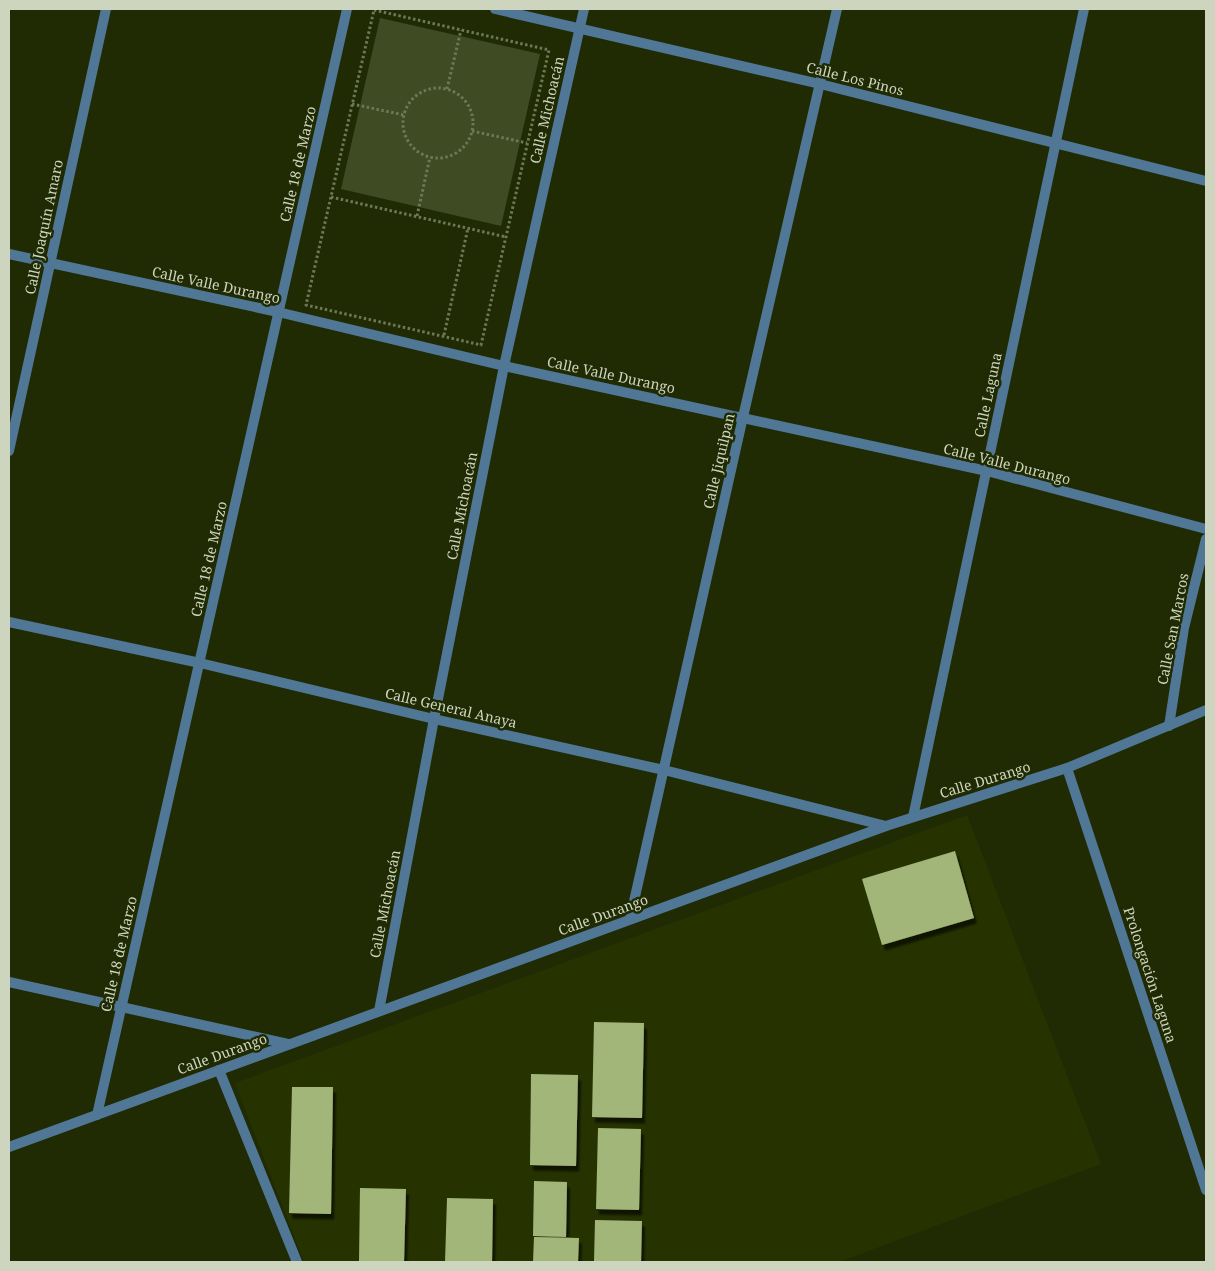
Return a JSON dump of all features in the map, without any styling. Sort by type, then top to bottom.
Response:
[{"type":"street","name":"Calle Joaquín Amaro","points":[[9,451],[106,9]]},
{"type":"street","name":"Calle 18 de Marzo","points":[[97,1115],[347,9]]},
{"type":"street","name":"Calle Los Pinos","points":[[495,9],[820,84],[1206,181]]},
{"type":"street","name":"Calle Michoacán","points":[[379,1012],[434,719],[504,366],[584,9]]},
{"type":"street","name":"Calle Jiquilpan","points":[[630,920],[837,9]]},
{"type":"street","name":"Calle Laguna","points":[[913,817],[1084,9]]},
{"type":"street","name":"Calle Valle Durango","points":[[9,254],[278,312],[504,366],[987,471],[1206,529]]},
{"type":"street","name":"Calle San Marcos","points":[[1169,726],[1184,628],[1206,539]]},
{"type":"street","name":"Calle General Anaya","points":[[9,622],[200,663],[434,719],[664,770],[886,826]]},
{"type":"street","name":"Calle Durango","points":[[9,1147],[886,826],[1067,768],[1206,710]]},
{"type":"street","name":"Prolongación Laguna","points":[[1067,768],[1206,1190]]},
{"type":"street","points":[[9,982],[289,1044]]},
{"type":"street","points":[[219,1070],[297,1262]]},
{"type":"path","points":[[374,10],[549,50],[481,345],[306,305],[352,104],[374,10]]},
{"type":"path","points":[[447,89],[461,30]]},
{"type":"path","points":[[436,88],[447,89],[457,93],[465,100],[471,110],[473,120],[472,131],[468,141],[456,153],[441,158],[430,158],[412,146],[406,137],[404,115],[416,96],[436,88]]},
{"type":"path","points":[[352,104],[404,115]]},
{"type":"path","points":[[472,131],[528,143]]},
{"type":"path","points":[[417,216],[430,158]]},
{"type":"path","points":[[331,197],[506,237]]},
{"type":"path","points":[[444,336],[468,228]]},
{"type":"shaded area","points":[[380,18],[540,54],[501,226],[341,189]]},
{"type":"shaded area","points":[[967,815],[1101,1164],[839,1262],[304,1262],[235,1083]]},
{"type":"building","points":[[955,851],[974,918],[882,945],[862,879]]},
{"type":"building","points":[[594,1022],[644,1023],[642,1118],[592,1117]]},
{"type":"building","points":[[531,1074],[578,1075],[576,1166],[530,1165]]},
{"type":"building","points":[[292,1087],[333,1087],[331,1214],[289,1213]]},
{"type":"building","points":[[598,1128],[641,1129],[639,1210],[596,1209]]},
{"type":"building","points":[[534,1181],[567,1182],[566,1237],[533,1236]]},
{"type":"building","points":[[360,1188],[406,1189],[404,1262],[359,1262]]},
{"type":"building","points":[[447,1198],[493,1199],[492,1262],[445,1262]]},
{"type":"building","points":[[595,1220],[642,1221],[641,1262],[594,1262]]},
{"type":"building","points":[[534,1237],[579,1238],[578,1262],[533,1262]]}]
